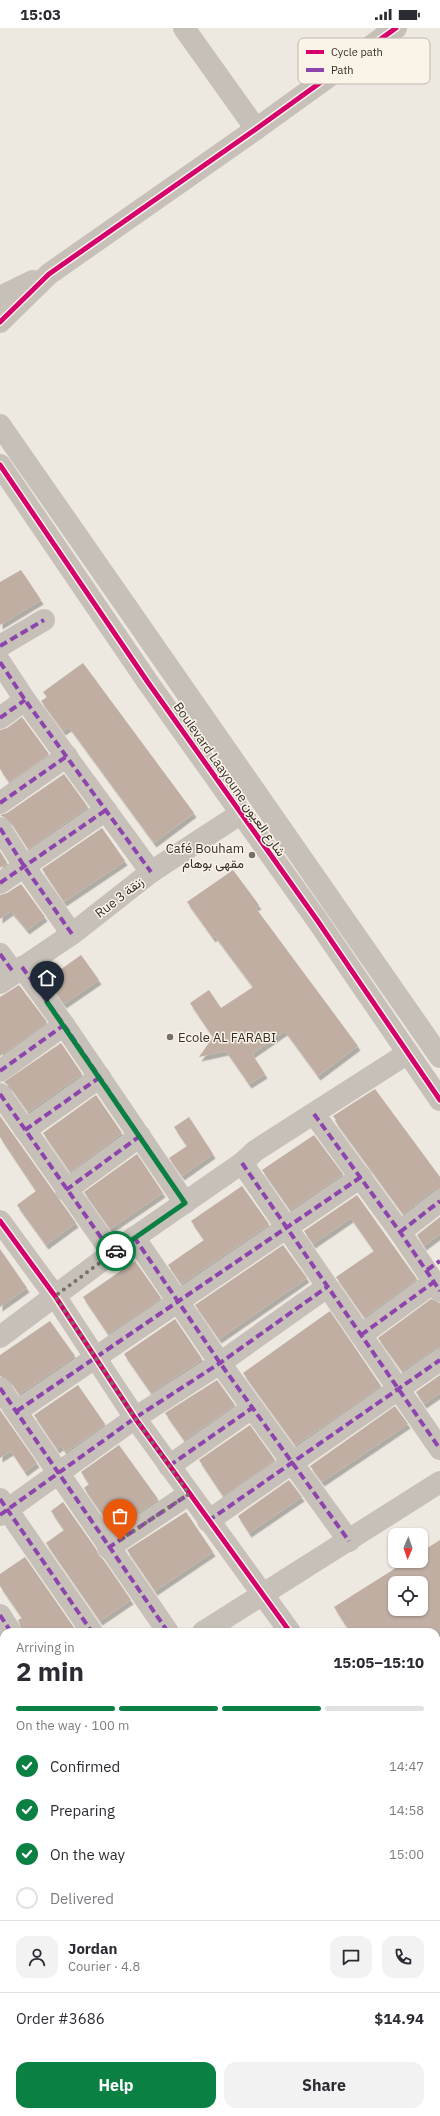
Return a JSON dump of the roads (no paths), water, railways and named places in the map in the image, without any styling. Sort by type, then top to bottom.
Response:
[{"type":"street","points":[[184,28],[256,129]]},
{"type":"street","points":[[382,38],[396,28]]},
{"type":"street","points":[[0,322],[49,274],[318,84]]},
{"type":"street","points":[[0,297],[49,274]]},
{"type":"street","name":"Boulevard Laayoune شارع العيون","points":[[0,425],[440,1057]]},
{"type":"street","name":"Boulevard Laayoune شارع العيون","points":[[1,468],[240,814],[317,920],[440,1100]]},
{"type":"street","points":[[0,646],[44,620]]},
{"type":"street","points":[[0,662],[25,700],[151,872]]},
{"type":"street","points":[[0,718],[25,700]]},
{"type":"street","points":[[0,803],[67,756]]},
{"type":"street","points":[[0,883],[106,810]]},
{"type":"street","name":"Rue 3 زنقة","points":[[12,975],[72,934],[151,872],[240,814]]},
{"type":"street","points":[[0,828],[24,866],[72,934]]},
{"type":"street","points":[[0,954],[12,975],[64,1025],[185,1203]]},
{"type":"street","points":[[0,1071],[64,1025]]},
{"type":"street","points":[[0,1337],[112,1253],[242,1163],[255,1151],[408,1053]]},
{"type":"street","points":[[25,1130],[100,1077]]},
{"type":"street","points":[[0,1094],[66,1190],[112,1253]]},
{"type":"street","points":[[314,1114],[400,1232],[435,1276],[361,1335]]},
{"type":"street","points":[[66,1190],[140,1136]]},
{"type":"street","points":[[242,1163],[440,1449]]},
{"type":"street","points":[[16,1411],[176,1301],[361,1177]]},
{"type":"street","points":[[400,1232],[440,1201]]},
{"type":"street","points":[[3,1230],[55,1296],[96,1356],[135,1418],[208,1521],[287,1628]]},
{"type":"street","points":[[134,1238],[176,1301],[349,1541]]},
{"type":"street","points":[[89,1628],[2,1508],[58,1474],[135,1418],[220,1363],[327,1287]]},
{"type":"street","points":[[208,1521],[440,1360]]},
{"type":"street","points":[[0,1388],[108,1548],[165,1628]]},
{"type":"street","points":[[169,1466],[252,1408]]},
{"type":"street","points":[[210,1628],[264,1595],[440,1482]]},
{"type":"street","points":[[108,1548],[189,1494]]},
{"type":"street","points":[[0,1615],[8,1628]]},
{"type":"place","name":"Café Bouham مقهى بوهام","points":[[252,855]]},
{"type":"place","name":"Ecole AL FARABI","points":[[170,1037]]}]
